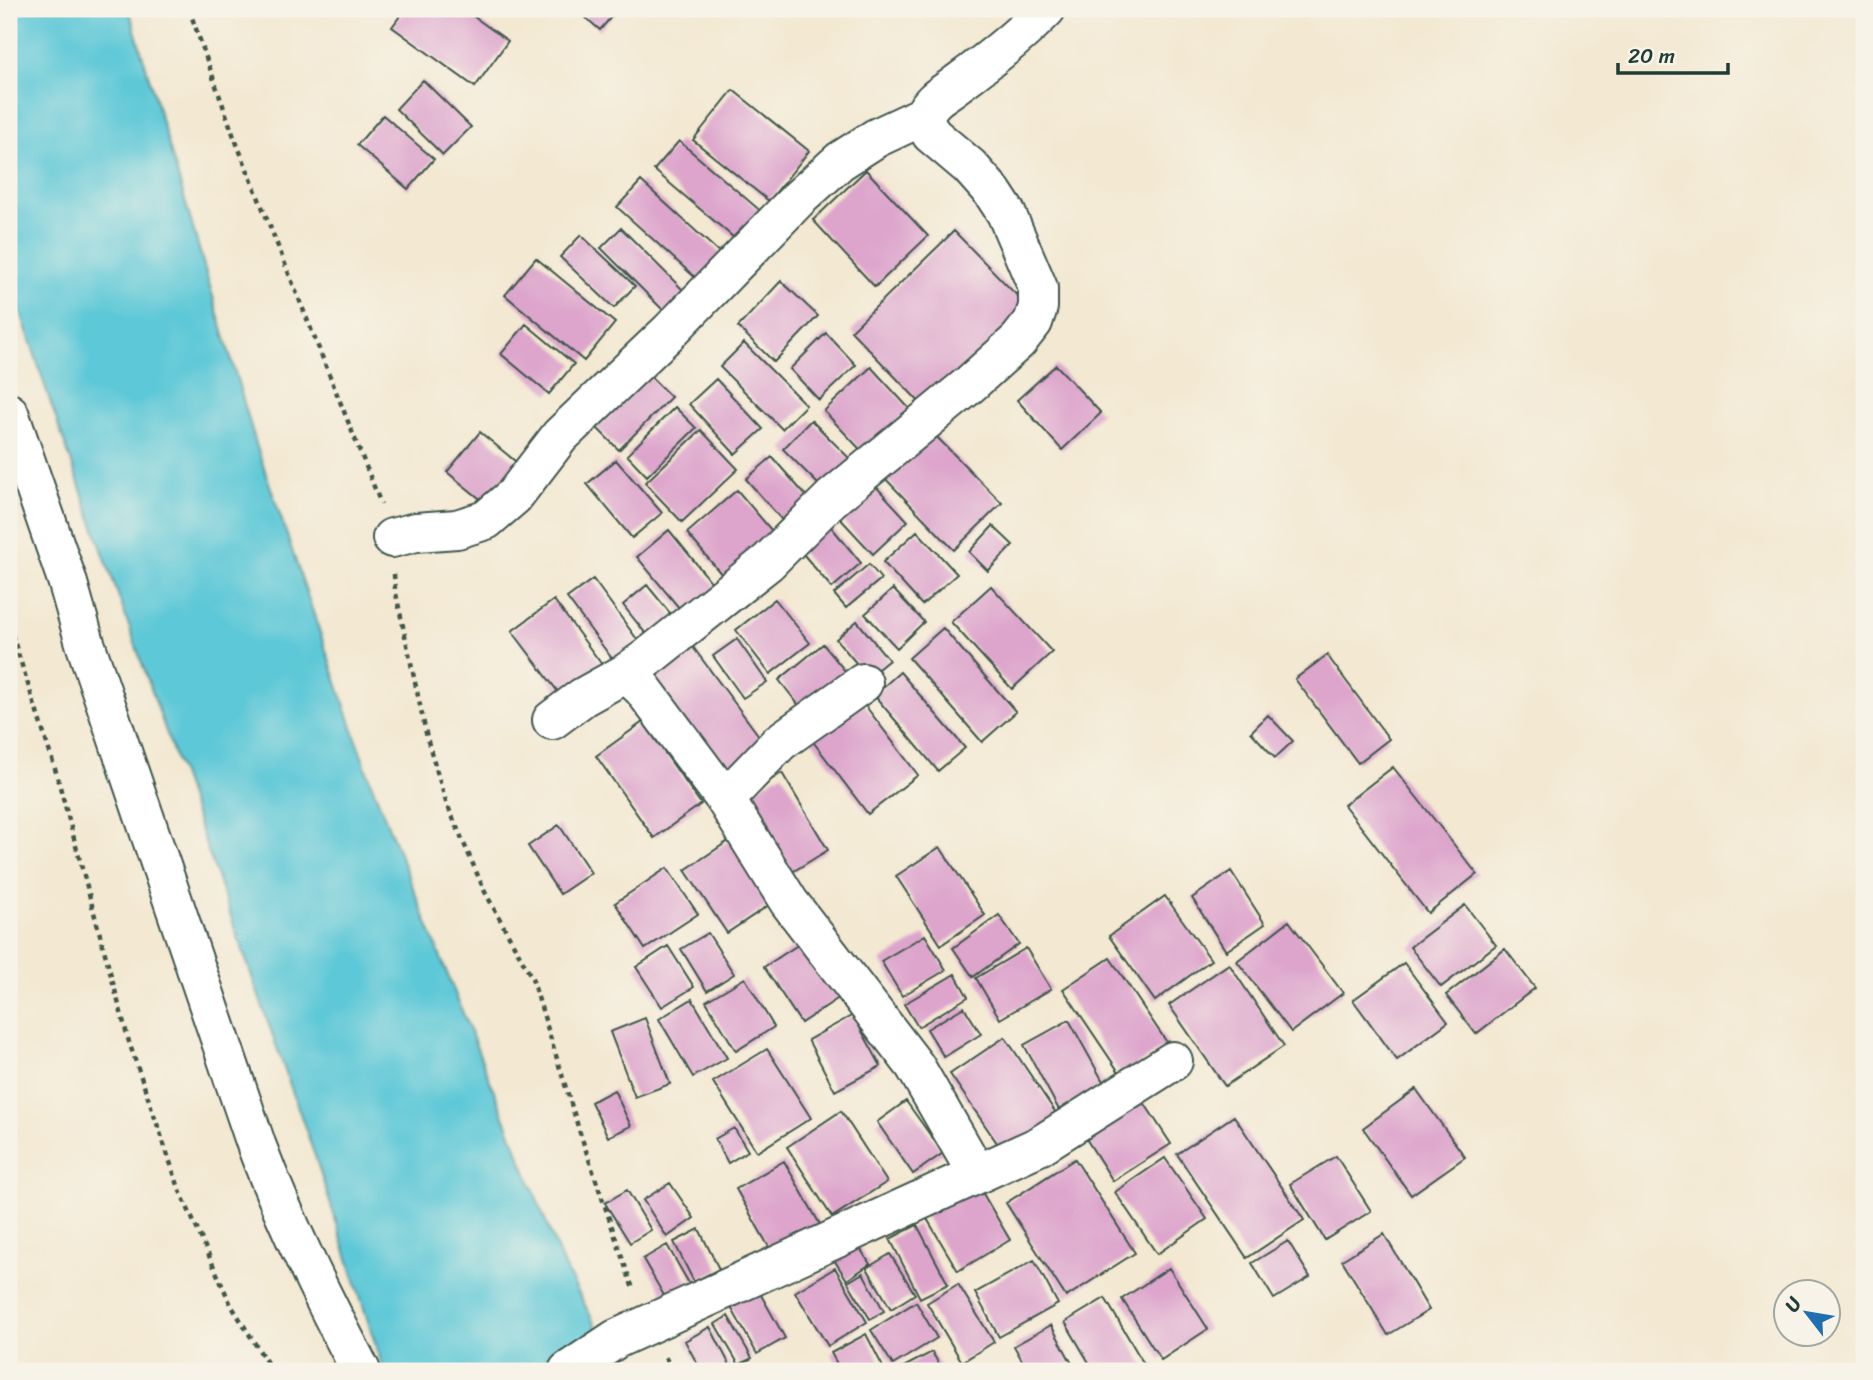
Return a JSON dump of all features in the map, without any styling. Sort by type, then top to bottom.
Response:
[{"type":"street","points":[[392,538],[416,532],[457,528],[486,520],[514,496],[560,436],[669,332],[798,199],[840,161],[876,138],[923,116],[931,101],[957,84],[1046,9]]},
{"type":"street","points":[[552,720],[583,697],[626,673],[768,562],[841,491],[1018,341],[1033,322],[1038,307],[1038,288],[1006,213],[993,192],[970,167],[931,134],[923,116]]},
{"type":"street","points":[[9,413],[273,1191],[361,1371]]},
{"type":"street","points":[[626,673],[649,698],[724,799],[789,902],[915,1066],[977,1174]]},
{"type":"street","points":[[724,799],[780,742],[863,683]]},
{"type":"street","points":[[568,1371],[631,1332],[1039,1146],[1172,1061]]},
{"type":"path","points":[[189,9],[233,134],[372,480],[392,538],[396,589],[427,738],[446,802],[485,892],[533,978],[580,1133],[631,1332],[674,1371]]},
{"type":"path","points":[[9,625],[55,772],[129,1042],[180,1191],[231,1305],[272,1371]]},
{"type":"water","points":[[9,9],[129,9],[256,444],[370,780],[563,1264],[620,1371],[384,1371],[316,1159],[52,407],[9,276]]},
{"type":"building","points":[[405,9],[463,9],[508,41],[475,87],[392,27]]},
{"type":"building","points":[[618,9],[600,30],[578,11]]},
{"type":"building","points":[[423,80],[471,127],[443,155],[396,109]]},
{"type":"building","points":[[733,90],[809,151],[769,201],[693,140]]},
{"type":"building","points":[[383,115],[434,159],[408,189],[357,145]]},
{"type":"building","points":[[679,141],[763,213],[739,242],[654,170]]},
{"type":"building","points":[[866,170],[928,236],[875,287],[813,220]]},
{"type":"building","points":[[641,181],[721,254],[698,280],[617,207]]},
{"type":"building","points":[[621,228],[688,295],[668,315],[601,248]]},
{"type":"building","points":[[954,231],[1032,311],[929,412],[851,331]]},
{"type":"building","points":[[581,235],[635,286],[614,308],[560,257]]},
{"type":"building","points":[[536,258],[615,323],[584,361],[505,295]]},
{"type":"building","points":[[781,281],[818,316],[774,362],[738,327]]},
{"type":"building","points":[[526,324],[574,364],[549,394],[501,354]]},
{"type":"building","points":[[826,333],[856,365],[819,400],[790,369]]},
{"type":"building","points":[[744,343],[806,405],[782,429],[720,367]]},
{"type":"building","points":[[1056,365],[1101,413],[1062,450],[1017,400]]},
{"type":"building","points":[[871,367],[918,418],[871,461],[824,411]]},
{"type":"building","points":[[650,376],[671,397],[619,450],[597,428]]},
{"type":"building","points":[[716,379],[763,429],[735,454],[689,404]]},
{"type":"building","points":[[675,407],[696,428],[647,476],[627,455]]},
{"type":"building","points":[[811,420],[857,466],[829,495],[783,449]]},
{"type":"building","points":[[925,425],[1002,503],[954,550],[879,472]]},
{"type":"building","points":[[701,430],[738,469],[682,522],[645,483]]},
{"type":"building","points":[[480,432],[521,466],[489,506],[447,472]]},
{"type":"building","points":[[772,457],[814,505],[788,527],[746,479]]},
{"type":"building","points":[[616,460],[662,513],[632,538],[587,484]]},
{"type":"building","points":[[870,480],[908,521],[873,554],[835,513]]},
{"type":"building","points":[[737,490],[783,544],[733,588],[687,533]]},
{"type":"building","points":[[828,523],[861,563],[832,588],[798,548]]},
{"type":"building","points":[[993,526],[1013,545],[988,571],[969,552]]},
{"type":"building","points":[[669,530],[721,594],[689,620],[637,557]]},
{"type":"building","points":[[917,531],[957,574],[922,605],[883,562]]},
{"type":"building","points":[[869,564],[881,579],[846,608],[834,594]]},
{"type":"building","points":[[593,579],[639,642],[613,660],[567,598]]},
{"type":"building","points":[[647,585],[679,624],[654,644],[623,605]]},
{"type":"building","points":[[991,586],[1052,652],[1012,689],[951,622]]},
{"type":"building","points":[[893,589],[924,622],[897,648],[865,614]]},
{"type":"building","points":[[775,599],[810,643],[770,674],[736,630]]},
{"type":"building","points":[[554,600],[603,666],[562,697],[512,631]]},
{"type":"building","points":[[857,621],[889,660],[868,677],[836,639]]},
{"type":"building","points":[[943,628],[1016,712],[982,742],[909,658]]},
{"type":"building","points":[[687,639],[774,756],[732,787],[645,671]]},
{"type":"building","points":[[737,639],[767,682],[743,698],[713,656]]},
{"type":"building","points":[[823,644],[850,677],[805,713],[779,680]]},
{"type":"building","points":[[1327,655],[1389,739],[1358,763],[1295,679]]},
{"type":"building","points":[[900,672],[965,748],[938,771],[874,695]]},
{"type":"building","points":[[858,696],[918,775],[868,814],[808,735]]},
{"type":"building","points":[[1268,715],[1293,741],[1275,758],[1251,732]]},
{"type":"building","points":[[643,722],[701,804],[654,838],[596,756]]},
{"type":"building","points":[[1393,767],[1477,874],[1428,913],[1344,805]]},
{"type":"building","points":[[782,773],[828,850],[776,882],[730,805]]},
{"type":"building","points":[[559,825],[591,873],[560,894],[528,846]]},
{"type":"building","points":[[733,838],[775,901],[727,933],[685,870]]},
{"type":"building","points":[[940,847],[985,915],[941,945],[896,876]]},
{"type":"building","points":[[667,868],[698,914],[645,949],[615,903]]},
{"type":"building","points":[[1231,871],[1265,924],[1226,951],[1192,898]]},
{"type":"building","points":[[1165,896],[1211,960],[1155,1001],[1109,936]]},
{"type":"building","points":[[1465,905],[1496,945],[1441,987],[1410,947]]},
{"type":"building","points":[[999,915],[1019,944],[973,977],[953,948]]},
{"type":"building","points":[[1289,921],[1343,993],[1291,1032],[1237,961]]},
{"type":"building","points":[[708,933],[734,974],[707,991],[681,949]]},
{"type":"building","points":[[925,935],[946,970],[902,996],[881,961]]},
{"type":"building","points":[[807,939],[843,995],[801,1023],[764,967]]},
{"type":"building","points":[[668,946],[694,987],[662,1007],[636,967]]},
{"type":"building","points":[[1026,948],[1051,989],[1000,1019],[976,978]]},
{"type":"building","points":[[1505,949],[1535,988],[1476,1034],[1446,995]]},
{"type":"building","points":[[1110,958],[1168,1044],[1121,1075],[1063,989]]},
{"type":"building","points":[[1404,963],[1448,1022],[1397,1060],[1353,1000]]},
{"type":"building","points":[[1229,964],[1284,1046],[1225,1086],[1169,1005]]},
{"type":"building","points":[[955,974],[968,997],[918,1027],[904,1004]]},
{"type":"building","points":[[745,978],[774,1027],[736,1051],[706,1001]]},
{"type":"building","points":[[692,999],[727,1058],[693,1077],[659,1019]]},
{"type":"building","points":[[964,1007],[981,1034],[944,1057],[927,1029]]},
{"type":"building","points":[[853,1015],[881,1066],[835,1091],[808,1040]]},
{"type":"building","points":[[645,1018],[670,1084],[635,1097],[610,1032]]},
{"type":"building","points":[[1069,1020],[1105,1085],[1059,1110],[1024,1045]]},
{"type":"building","points":[[1005,1037],[1062,1122],[1008,1159],[950,1074]]},
{"type":"building","points":[[767,1049],[811,1118],[757,1152],[713,1082]]},
{"type":"building","points":[[1416,1089],[1465,1157],[1411,1195],[1363,1128]]},
{"type":"building","points":[[614,1090],[631,1126],[608,1137],[591,1102]]},
{"type":"building","points":[[906,1101],[943,1153],[913,1174],[877,1122]]},
{"type":"building","points":[[1143,1101],[1171,1144],[1113,1181],[1085,1137]]},
{"type":"building","points":[[841,1111],[887,1182],[832,1217],[787,1147]]},
{"type":"building","points":[[1234,1116],[1304,1220],[1247,1258],[1177,1154]]},
{"type":"building","points":[[734,1128],[748,1151],[728,1163],[715,1139]]},
{"type":"building","points":[[1336,1156],[1371,1211],[1325,1240],[1290,1184]]},
{"type":"building","points":[[1165,1158],[1207,1219],[1157,1254],[1115,1192]]},
{"type":"building","points":[[1075,1159],[1135,1253],[1066,1297],[1006,1203]]},
{"type":"building","points":[[784,1161],[822,1228],[774,1256],[736,1189]]},
{"type":"building","points":[[975,1180],[1010,1240],[958,1271],[923,1212]]},
{"type":"building","points":[[670,1183],[694,1218],[667,1237],[643,1200]]},
{"type":"building","points":[[627,1190],[651,1230],[630,1243],[605,1203]]},
{"type":"building","points":[[917,1225],[948,1284],[920,1298],[890,1239]]},
{"type":"building","points":[[699,1229],[719,1269],[694,1282],[674,1242]]},
{"type":"building","points":[[1384,1234],[1429,1310],[1388,1335],[1342,1260]]},
{"type":"building","points":[[852,1236],[870,1264],[847,1280],[829,1252]]},
{"type":"building","points":[[1288,1241],[1310,1277],[1274,1299],[1252,1263]]},
{"type":"building","points":[[667,1245],[690,1285],[666,1299],[643,1259]]},
{"type":"building","points":[[890,1254],[915,1294],[891,1309],[867,1268]]},
{"type":"building","points":[[1034,1260],[1058,1304],[999,1337],[975,1293]]},
{"type":"building","points":[[835,1268],[867,1322],[828,1346],[795,1292]]},
{"type":"building","points":[[1169,1268],[1208,1329],[1161,1360],[1122,1299]]},
{"type":"building","points":[[863,1273],[884,1311],[870,1319],[848,1282]]},
{"type":"building","points":[[958,1284],[994,1342],[962,1362],[927,1303]]},
{"type":"building","points":[[756,1286],[785,1338],[757,1354],[728,1302]]},
{"type":"building","points":[[1105,1298],[1148,1371],[1094,1371],[1065,1322]]},
{"type":"building","points":[[916,1302],[937,1338],[893,1365],[871,1330]]},
{"type":"building","points":[[728,1316],[752,1358],[739,1365],[715,1324]]},
{"type":"building","points":[[1051,1325],[1076,1371],[1028,1371],[1014,1346]]},
{"type":"building","points":[[710,1327],[733,1371],[701,1371],[685,1341]]},
{"type":"building","points":[[866,1334],[883,1367],[875,1371],[841,1371],[831,1353]]},
{"type":"building","points":[[932,1352],[943,1371],[896,1371]]}]
